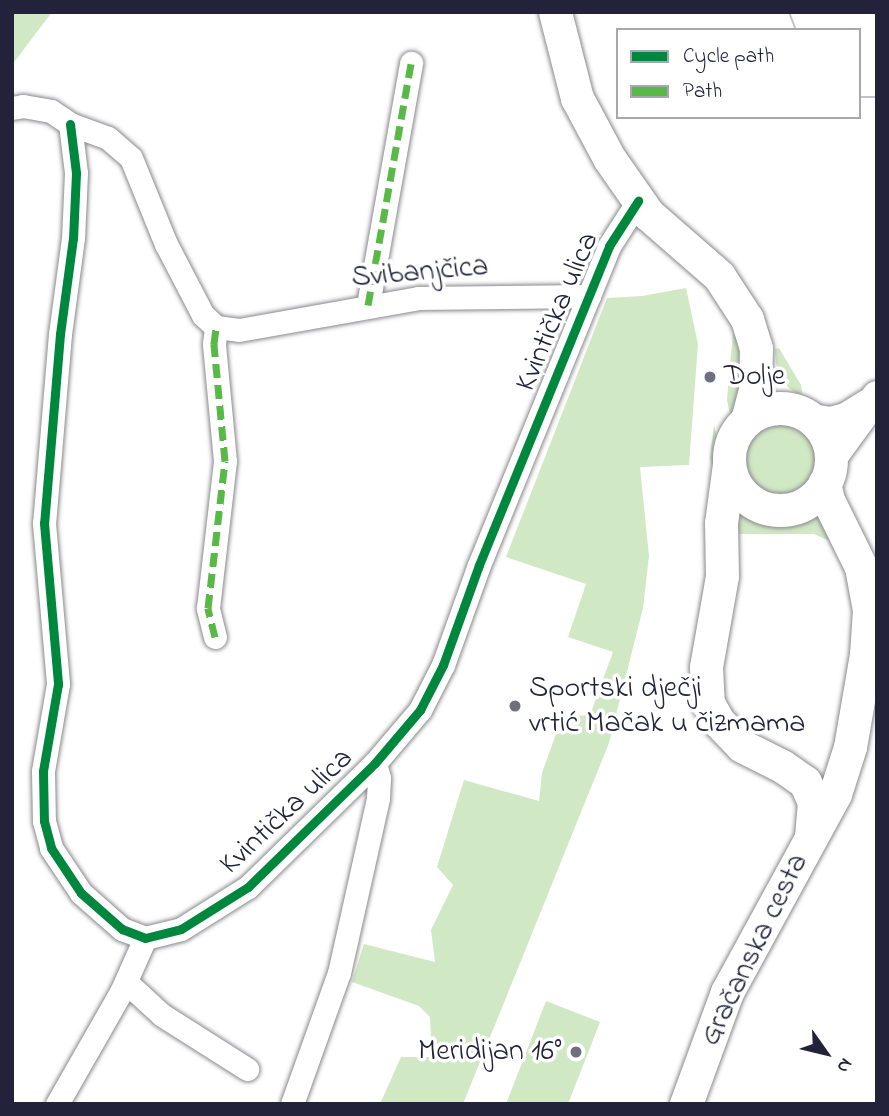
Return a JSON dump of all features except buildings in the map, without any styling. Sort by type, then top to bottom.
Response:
[{"type":"main road","points":[[555,12],[577,98],[608,158],[638,201],[660,225],[725,283],[740,303],[756,348],[774,381],[828,442],[828,471],[817,493],[799,506],[771,509],[750,500],[741,491],[729,464],[733,439],[747,420],[755,390],[756,348]]},
{"type":"main road","points":[[747,420],[764,411],[779,408],[805,415]]},
{"type":"main road","name":"Gračanska cesta","points":[[729,464],[721,523],[721,588],[706,667],[709,703],[718,721],[742,746],[794,773],[805,782],[814,802],[811,836]]},
{"type":"main road","name":"Gračanska cesta","points":[[686,1104],[727,992],[835,794],[845,765],[866,654],[869,610],[855,550],[828,500],[828,471]]},
{"type":"main road","points":[[794,773],[818,780],[828,778],[845,765]]},
{"type":"street","points":[[368,305],[411,63]]},
{"type":"street","points":[[12,108],[23,106],[51,111],[70,124],[108,138],[131,158],[166,244],[203,315],[216,327],[214,344],[225,461],[208,608],[215,637]]},
{"type":"street","points":[[57,1104],[126,982],[145,938],[122,929],[81,893],[51,848],[44,821],[43,771],[58,684],[44,523],[60,334],[73,238],[76,173],[70,124]]},
{"type":"street","name":"Kvintička ulica","points":[[145,938],[181,929],[248,887],[375,763],[420,710],[443,665],[479,565],[609,246],[638,201]]},
{"type":"street","name":"Svibanjčica","points":[[216,327],[239,330],[418,298],[589,296]]},
{"type":"street","points":[[805,415],[831,422],[876,398]]},
{"type":"street","points":[[828,471],[876,398]]},
{"type":"street","points":[[292,1104],[339,973],[378,797],[379,778],[375,763]]},
{"type":"street","points":[[126,982],[163,1015],[247,1069]]},
{"type":"green space","points":[[12,12],[52,12],[12,65]]},
{"type":"green space","points":[[686,288],[698,344],[689,465],[640,467],[649,556],[643,608],[609,743],[463,1104],[380,1104],[401,1057],[432,1057],[430,1017],[419,1006],[352,982],[364,944],[435,962],[431,930],[453,885],[437,867],[464,780],[539,801],[542,773],[562,717],[590,715],[613,652],[568,637],[586,584],[506,557],[607,298],[642,296]]},
{"type":"green space","points":[[738,332],[744,376],[731,419],[727,400],[729,374],[733,334]]},
{"type":"green space","points":[[779,348],[801,385],[803,400],[787,386],[776,364],[775,349]]},
{"type":"green space","points":[[780,422],[800,428],[810,438],[816,458],[810,478],[800,488],[780,494],[760,488],[750,478],[744,458],[750,438],[760,428]]},
{"type":"green space","points":[[714,425],[720,450],[716,482],[710,458]]},
{"type":"green space","points":[[732,499],[771,520],[802,517],[818,507],[832,542],[814,534],[731,534]]},
{"type":"green space","points":[[546,1001],[600,1022],[568,1104],[506,1104]]},
{"type":"tram line","points":[[789,12],[795,28]]},
{"type":"tram line","points":[[861,97],[877,97]]},
{"type":"marked path","points":[[368,305],[411,63]]},
{"type":"marked path","points":[[215,637],[208,608],[225,461],[214,344],[216,327]]},
{"type":"cycle path","points":[[70,124],[76,173],[73,238],[60,334],[44,523],[58,684],[43,771],[44,821],[51,848],[81,893],[122,929],[145,938],[181,929],[248,887],[375,763],[420,710],[443,665],[479,565],[609,246],[638,201]]},
{"type":"place","name":"Dolje","points":[[710,377]]},
{"type":"place","name":"Sportski dječji vrtić Mačak u čizmama","points":[[515,706]]},
{"type":"place","name":"Meridijan 16°","points":[[576,1052]]}]
